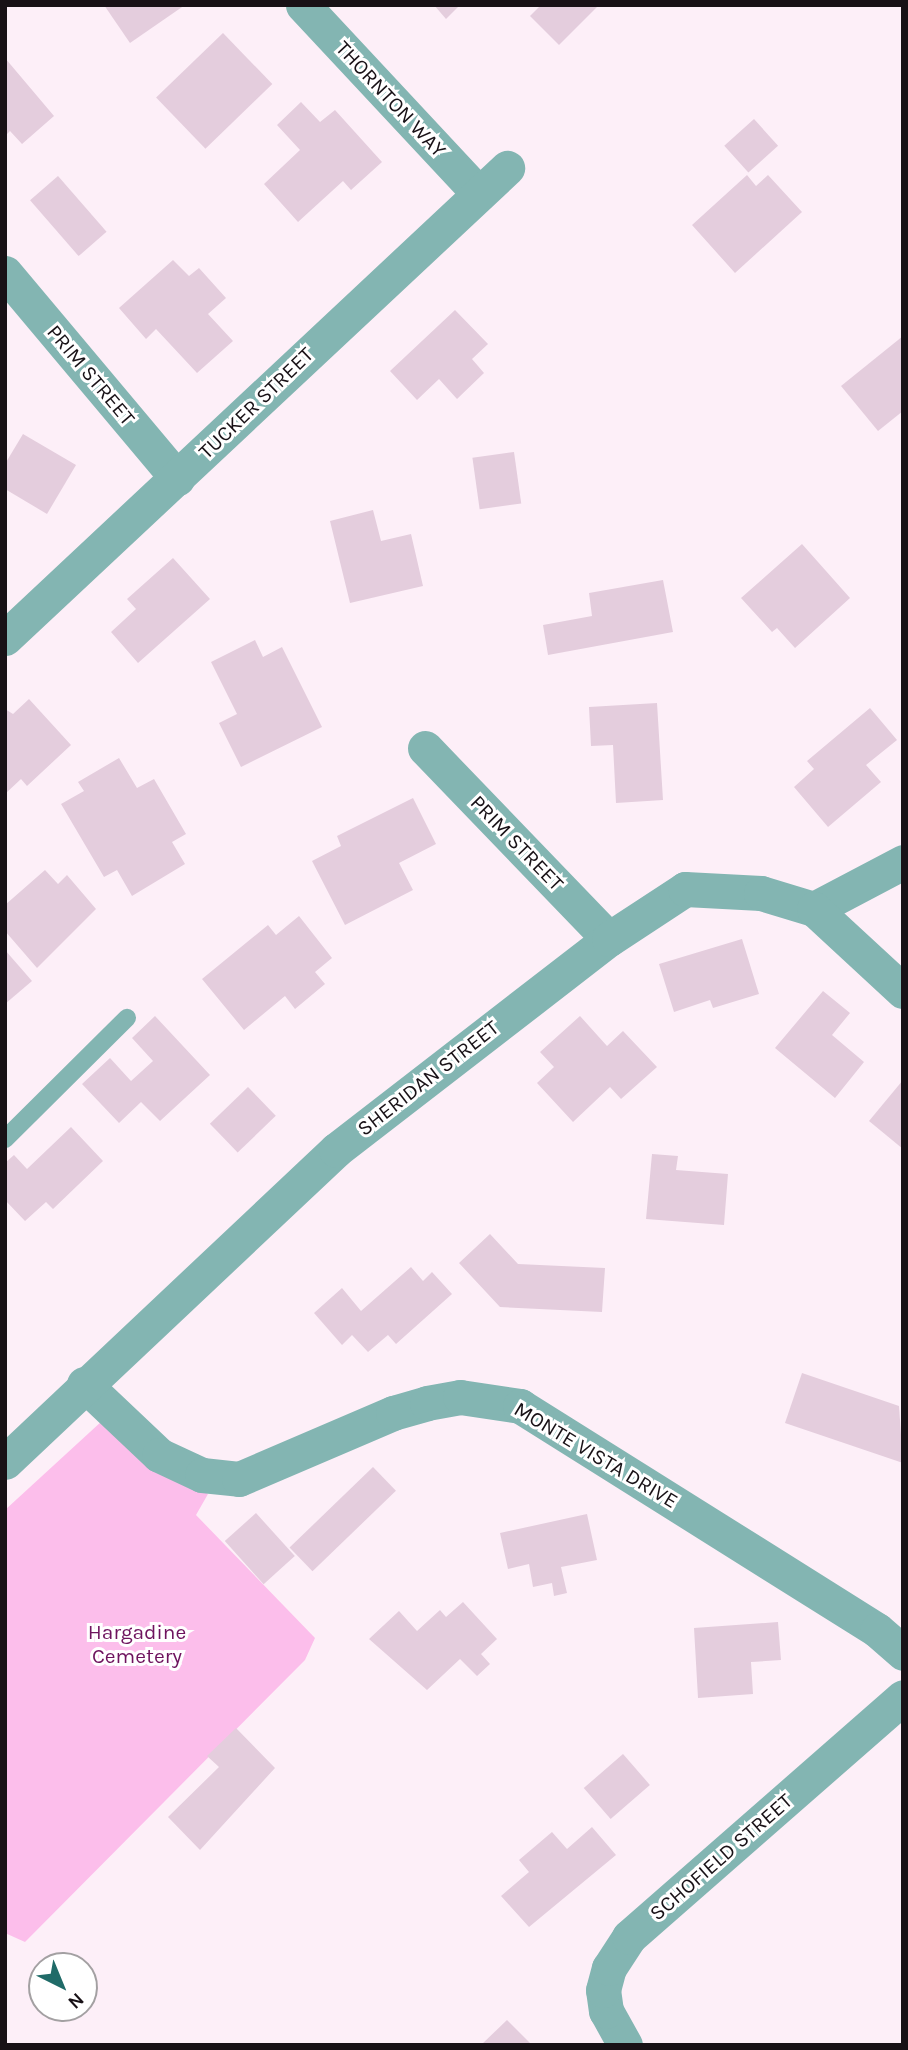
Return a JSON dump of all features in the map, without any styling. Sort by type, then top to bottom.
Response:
[{"type":"street","name":"THORNTON WAY","points":[[303,5],[479,194]]},
{"type":"street","name":"TUCKER STREET","points":[[5,638],[507,168]]},
{"type":"street","name":"PRIM STREET","points":[[5,273],[177,478]]},
{"type":"street","name":"PRIM STREET","points":[[425,748],[609,939]]},
{"type":"street","points":[[814,909],[903,862]]},
{"type":"street","name":"SHERIDAN STREET","points":[[5,1462],[84,1384],[336,1150],[609,939],[685,889],[761,893],[814,909],[903,991]]},
{"type":"street","name":"MONTE VISTA DRIVE","points":[[84,1384],[159,1455],[202,1475],[239,1479],[393,1413],[427,1403],[460,1397],[520,1406],[877,1630],[903,1653]]},
{"type":"street","name":"SCHOFIELD STREET","points":[[625,2045],[606,2011],[603,1990],[609,1968],[629,1937],[903,1697]]},
{"type":"lane","points":[[5,1139],[127,1018]]},
{"type":"green space","name":"Hargadine Cemetery","points":[[102,1421],[208,1494],[196,1515],[315,1638],[305,1660],[25,1942],[5,1933],[5,1510]]},
{"type":"building","points":[[104,5],[185,5],[130,43]]},
{"type":"building","points":[[434,5],[460,5],[446,19]]},
{"type":"building","points":[[541,5],[599,5],[559,45],[530,16]]},
{"type":"building","points":[[223,33],[272,84],[205,149],[156,98]]},
{"type":"building","points":[[5,58],[54,116],[22,144],[10,131],[5,136]]},
{"type":"building","points":[[301,102],[320,122],[335,110],[382,162],[351,190],[343,181],[298,222],[264,184],[300,150],[277,125]]},
{"type":"building","points":[[754,119],[778,146],[748,173],[724,146]]},
{"type":"building","points":[[747,175],[756,186],[768,175],[802,212],[735,273],[692,225]]},
{"type":"building","points":[[58,176],[107,232],[79,256],[30,200]]},
{"type":"building","points":[[173,260],[189,276],[199,268],[226,298],[208,314],[233,341],[197,373],[156,329],[146,339],[119,308]]},
{"type":"building","points":[[455,310],[488,344],[472,359],[484,373],[457,399],[439,379],[417,400],[390,371]]},
{"type":"building","points":[[903,336],[903,411],[878,431],[841,386]]},
{"type":"building","points":[[23,434],[76,465],[47,514],[5,489],[5,464]]},
{"type":"building","points":[[514,452],[521,503],[480,509],[472,458]]},
{"type":"building","points":[[373,510],[381,541],[411,534],[423,586],[350,603],[330,521]]},
{"type":"building","points":[[802,544],[850,598],[795,648],[777,628],[772,632],[741,598]]},
{"type":"building","points":[[173,558],[210,599],[138,663],[111,632],[136,609],[127,599]]},
{"type":"building","points":[[663,580],[673,632],[548,655],[543,625],[592,616],[589,593]]},
{"type":"building","points":[[255,640],[263,657],[282,647],[322,727],[241,767],[219,723],[237,714],[211,662]]},
{"type":"building","points":[[29,699],[71,745],[27,786],[21,779],[5,794],[5,709],[13,714]]},
{"type":"building","points":[[657,703],[663,800],[616,803],[613,745],[591,746],[589,707]]},
{"type":"building","points":[[870,708],[897,740],[866,765],[881,782],[828,827],[794,787],[814,769],[807,761]]},
{"type":"building","points":[[119,758],[137,788],[154,779],[186,834],[172,842],[185,864],[132,896],[117,870],[104,877],[61,804],[84,791],[78,782]]},
{"type":"building","points":[[413,798],[436,844],[399,863],[413,890],[345,925],[312,861],[341,846],[337,836]]},
{"type":"building","points":[[45,870],[58,884],[67,875],[96,909],[37,968],[5,931],[5,905]]},
{"type":"building","points":[[299,916],[332,958],[315,972],[325,984],[295,1009],[285,996],[244,1030],[202,979],[268,925],[276,935]]},
{"type":"building","points":[[742,939],[759,994],[713,1008],[710,1000],[674,1012],[659,964]]},
{"type":"building","points":[[5,950],[32,981],[5,1004]]},
{"type":"building","points":[[823,991],[850,1013],[832,1035],[864,1062],[835,1098],[775,1048]]},
{"type":"building","points":[[155,1016],[210,1075],[160,1121],[141,1102],[119,1123],[82,1084],[110,1058],[131,1081],[153,1061],[132,1038]]},
{"type":"building","points":[[580,1016],[607,1046],[623,1031],[657,1067],[621,1099],[610,1087],[573,1122],[537,1083],[554,1067],[540,1052]]},
{"type":"building","points":[[903,1080],[903,1149],[869,1121]]},
{"type":"building","points":[[248,1087],[276,1116],[238,1153],[210,1124]]},
{"type":"building","points":[[71,1127],[103,1161],[53,1209],[46,1202],[25,1221],[5,1200],[5,1163],[14,1155],[27,1169]]},
{"type":"building","points":[[652,1154],[678,1156],[676,1170],[728,1174],[724,1225],[646,1219]]},
{"type":"building","points":[[490,1234],[518,1264],[605,1268],[602,1312],[500,1307],[459,1263]]},
{"type":"building","points":[[411,1267],[423,1281],[432,1272],[452,1294],[396,1344],[388,1335],[368,1352],[352,1335],[342,1345],[314,1313],[342,1288],[361,1311]]},
{"type":"building","points":[[802,1373],[899,1406],[903,1463],[785,1423]]},
{"type":"building","points":[[373,1467],[396,1491],[312,1571],[290,1548]]},
{"type":"building","points":[[256,1513],[295,1556],[264,1584],[225,1541]]},
{"type":"building","points":[[587,1514],[597,1560],[561,1567],[567,1593],[554,1596],[552,1583],[533,1587],[529,1564],[508,1569],[500,1533]]},
{"type":"building","points":[[463,1602],[497,1639],[481,1654],[490,1664],[477,1676],[460,1659],[427,1690],[369,1639],[399,1611],[417,1631],[440,1610],[446,1617]]},
{"type":"building","points":[[778,1622],[781,1660],[751,1662],[753,1694],[698,1698],[694,1628]]},
{"type":"building","points":[[236,1728],[275,1768],[200,1850],[168,1817],[219,1767],[207,1756]]},
{"type":"building","points":[[623,1754],[650,1785],[611,1819],[584,1788]]},
{"type":"building","points":[[592,1827],[616,1855],[529,1927],[501,1896],[529,1872],[519,1860],[552,1832],[567,1849]]},
{"type":"building","points":[[507,2020],[532,2045],[481,2045]]}]
